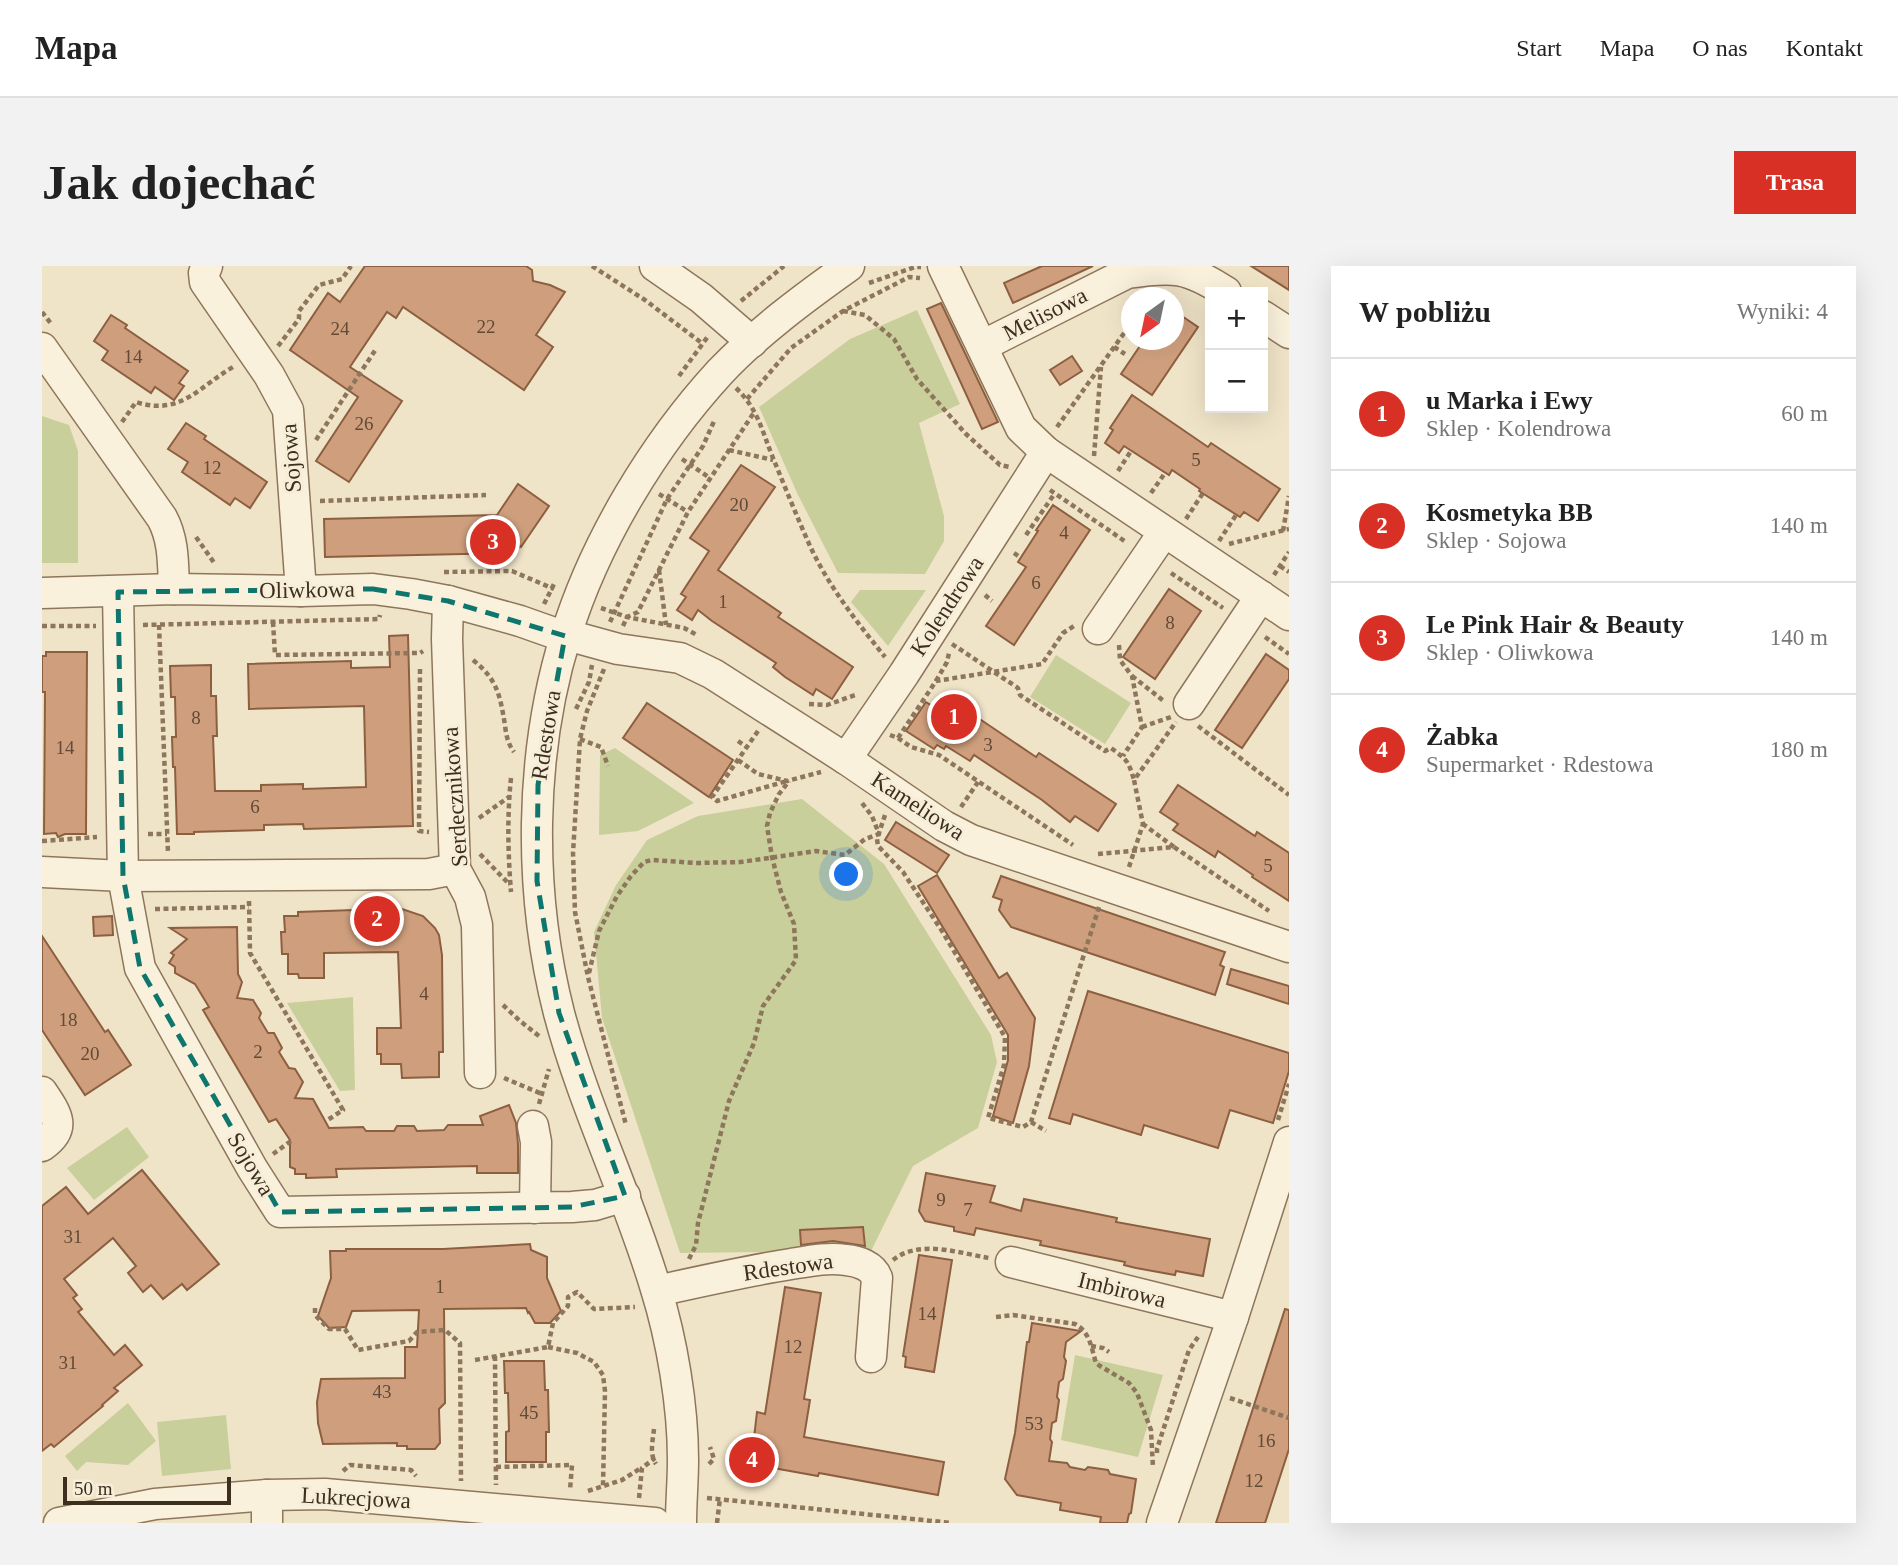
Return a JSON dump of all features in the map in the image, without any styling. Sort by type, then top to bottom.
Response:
[{"type":"street","name":"Sojowa","points":[[207,266],[204,273],[205,282],[288,410],[301,591]]},
{"type":"street","points":[[655,266],[701,298],[752,342]]},
{"type":"street","points":[[929,267],[982,346],[1021,428],[1046,452],[1170,523],[1261,596],[1289,614]]},
{"type":"street","name":"Melisowa","points":[[982,346],[1127,273],[1149,267],[1181,268],[1218,287]]},
{"type":"street","name":"Rdestowa","points":[[681,1523],[670,1462],[677,1378],[642,1298],[625,1196],[578,1075],[559,1013],[544,940],[537,881],[538,785],[550,698],[565,636],[578,598],[604,541],[650,462],[671,432],[720,373],[752,342],[807,296],[856,276]]},
{"type":"street","points":[[1268,319],[1289,333]]},
{"type":"street","points":[[42,348],[167,527],[173,552],[174,589]]},
{"type":"street","name":"Kolendrowa","points":[[837,768],[904,674],[1046,452]]},
{"type":"street","points":[[1105,618],[1170,523]]},
{"type":"street","name":"Oliwkowa","points":[[42,593],[174,589],[373,589],[447,601],[565,636]]},
{"type":"street","name":"Sojowa","points":[[118,592],[123,876],[140,968],[252,1168],[280,1212],[535,1208],[595,1205],[625,1196]]},
{"type":"street","points":[[1185,709],[1261,596]]},
{"type":"street","name":"Serdecznikowa","points":[[447,601],[455,869],[470,897],[477,925],[480,1073]]},
{"type":"street","name":"Kameliowa","points":[[565,636],[618,649],[680,658],[785,708],[837,768],[893,791],[944,827],[971,840],[1289,947]]},
{"type":"street","points":[[42,872],[123,876],[429,874],[455,869]]},
{"type":"street","points":[[42,1092],[59,1121],[50,1141],[42,1146]]},
{"type":"street","points":[[533,1126],[536,1142],[535,1208]]},
{"type":"street","points":[[1162,1523],[1233,1317],[1289,1142]]},
{"type":"street","name":"Rdestowa","points":[[642,1298],[762,1268],[822,1259],[854,1261],[875,1273]]},
{"type":"street","name":"Imbirowa","points":[[1011,1262],[1233,1317]]},
{"type":"street","points":[[871,1357],[877,1292],[875,1273]]},
{"type":"street","name":"Lukrecjowa","points":[[59,1523],[155,1504],[267,1509],[325,1493],[426,1513],[646,1516]]},
{"type":"path","points":[[122,423],[136,402],[151,405],[183,401],[200,392],[222,373],[258,360],[299,319],[299,311],[319,285],[342,279],[351,266]]},
{"type":"path","points":[[592,266],[645,300],[703,344]]},
{"type":"path","points":[[856,276],[874,280],[929,267]]},
{"type":"path","points":[[904,674],[893,667],[830,583],[811,547],[755,411],[747,398],[791,348],[843,311],[909,277]]},
{"type":"path","points":[[843,311],[864,315],[894,338],[917,379],[966,434],[1000,465],[1021,469]]},
{"type":"path","points":[[1046,452],[1054,432],[1121,337]]},
{"type":"path","points":[[1114,347],[1125,354]]},
{"type":"path","points":[[315,441],[376,349]]},
{"type":"path","points":[[674,384],[698,351]]},
{"type":"path","points":[[1083,452],[1094,459],[1101,366]]},
{"type":"path","points":[[736,388],[744,380]]},
{"type":"path","points":[[605,630],[667,499],[703,446],[720,409]]},
{"type":"path","points":[[618,637],[627,617],[638,612],[688,512],[755,411]]},
{"type":"path","points":[[729,450],[774,460]]},
{"type":"path","points":[[1116,474],[1131,451]]},
{"type":"path","points":[[674,454],[710,478]]},
{"type":"path","points":[[1149,496],[1165,473]]},
{"type":"path","points":[[658,493],[688,512]]},
{"type":"path","points":[[1170,523],[1184,521],[1203,493]]},
{"type":"path","points":[[295,502],[486,495]]},
{"type":"path","points":[[1236,515],[1217,543],[1221,546],[1286,530],[1289,496]]},
{"type":"path","points":[[1014,553],[1021,558]]},
{"type":"path","points":[[1280,566],[1289,572]]},
{"type":"path","points":[[659,569],[666,625]]},
{"type":"path","points":[[534,626],[558,576]]},
{"type":"path","points":[[985,595],[992,601]]},
{"type":"path","points":[[898,738],[936,681],[1042,663],[1063,632],[1104,606],[1105,618]]},
{"type":"path","points":[[42,626],[379,619],[383,608]]},
{"type":"path","points":[[273,622],[275,655],[420,653],[433,646],[432,632],[447,639],[490,675],[499,692],[506,735],[514,752]]},
{"type":"path","points":[[159,625],[168,844]]},
{"type":"path","points":[[893,791],[879,834],[878,846],[903,872],[942,931],[1005,1037],[1004,1065],[988,1118],[1023,1127],[1031,1122],[1111,871],[1126,875],[1143,824],[1134,780],[1128,761],[1123,756],[1111,748],[1105,751],[1020,695],[1018,688],[932,631]]},
{"type":"path","points":[[574,715],[589,682],[593,654]]},
{"type":"path","points":[[608,659],[587,711],[580,739],[573,865],[575,912],[587,977],[625,1129],[614,1104]]},
{"type":"path","points":[[1132,676],[1185,709],[1289,795]]},
{"type":"path","points":[[837,768],[717,801],[712,797],[747,747],[785,708],[828,705],[868,692]]},
{"type":"path","points":[[1142,727],[1185,709]]},
{"type":"path","points":[[1134,780],[1185,709]]},
{"type":"path","points":[[889,735],[911,747],[939,755],[1076,848]]},
{"type":"path","points":[[580,739],[601,747],[608,766]]},
{"type":"path","points":[[738,741],[747,747]]},
{"type":"path","points":[[513,763],[515,743]]},
{"type":"path","points":[[738,760],[758,774],[788,781]]},
{"type":"path","points":[[817,773],[837,768]]},
{"type":"path","points":[[512,774],[508,829],[512,896]]},
{"type":"path","points":[[681,1265],[689,1259],[696,1245],[698,1223],[729,1101],[754,1043],[763,1006],[796,960],[794,924],[781,892],[767,826],[770,813],[788,781]]},
{"type":"path","points":[[857,795],[872,816],[879,834]]},
{"type":"path","points":[[1143,824],[1278,917]]},
{"type":"path","points":[[140,834],[167,834]]},
{"type":"path","points":[[587,977],[599,931],[617,896],[644,862],[741,862],[816,850],[845,855],[865,839],[879,834]]},
{"type":"path","points":[[42,841],[58,839]]},
{"type":"path","points":[[454,839],[474,849],[511,886]]},
{"type":"path","points":[[1088,855],[1174,847]]},
{"type":"path","points":[[248,875],[250,953],[342,1110],[326,1121]]},
{"type":"path","points":[[128,910],[249,907]]},
{"type":"path","points":[[478,985],[542,1038],[539,1025]]},
{"type":"path","points":[[547,1058],[554,1079]]},
{"type":"path","points":[[533,1126],[550,1068]]},
{"type":"path","points":[[480,1073],[503,1077],[542,1094]]},
{"type":"path","points":[[1031,1122],[1046,1131]]},
{"type":"path","points":[[875,1273],[902,1252],[936,1248],[1011,1262]]},
{"type":"path","points":[[548,1348],[553,1323],[568,1306],[568,1297],[577,1292],[594,1308],[642,1298],[640,1319]]},
{"type":"path","points":[[315,1308],[315,1315],[328,1329],[345,1329],[358,1350],[409,1341],[417,1332],[445,1330],[460,1343],[461,1493]]},
{"type":"path","points":[[996,1317],[1013,1315],[1082,1327],[1088,1334],[1100,1366],[1129,1383],[1137,1393],[1150,1430],[1153,1474]]},
{"type":"path","points":[[1091,1346],[1110,1352]]},
{"type":"path","points":[[475,1360],[548,1348],[577,1353],[594,1362],[603,1375],[605,1391],[603,1486]]},
{"type":"path","points":[[495,1356],[496,1487]]},
{"type":"path","points":[[1208,1391],[1289,1418]]},
{"type":"path","points":[[655,1424],[653,1459],[661,1469],[670,1462]]},
{"type":"path","points":[[581,1493],[622,1480],[653,1459],[670,1462]]},
{"type":"path","points":[[496,1467],[572,1465],[570,1497]]},
{"type":"path","points":[[642,1468],[646,1516]]},
{"type":"path","points":[[702,1494],[707,1498],[952,1523]]},
{"type":"path","points":[[717,1523],[720,1498]]},
{"type":"highlighted area","points":[[373,589],[448,601],[565,636],[538,785],[537,881],[559,1013],[625,1196],[572,1207],[280,1212],[140,968],[123,876],[118,592]]},
{"type":"green space","points":[[917,310],[960,404],[919,423],[944,516],[944,541],[925,574],[838,573],[798,495],[759,407],[850,339]]},
{"type":"green space","points":[[42,416],[69,425],[78,451],[78,563],[42,563]]},
{"type":"green space","points":[[860,590],[926,590],[888,646],[851,602]]},
{"type":"green space","points":[[1056,655],[1131,703],[1105,744],[1030,697]]},
{"type":"green space","points":[[615,748],[694,803],[638,831],[599,835],[600,755]]},
{"type":"green space","points":[[802,799],[884,864],[991,1035],[997,1062],[978,1128],[913,1166],[871,1251],[680,1253],[602,1018],[594,932],[616,885],[647,840],[698,816]]},
{"type":"green space","points":[[353,997],[355,1090],[340,1091],[287,1003]]},
{"type":"green space","points":[[127,1127],[149,1157],[94,1200],[67,1168]]},
{"type":"green space","points":[[1075,1355],[1163,1375],[1138,1457],[1061,1440]]},
{"type":"green space","points":[[128,1403],[156,1441],[128,1465],[86,1462],[77,1471],[65,1456]]},
{"type":"green space","points":[[226,1415],[231,1469],[162,1476],[157,1422]]},
{"type":"building","points":[[365,266],[526,266],[532,270],[533,281],[565,292],[536,335],[553,347],[524,390],[403,307],[396,318],[387,312],[350,367],[402,401],[349,482],[316,461],[358,397],[290,350],[328,293],[340,302]]},
{"type":"building","points":[[1042,266],[1093,266],[1013,303],[1004,283]]},
{"type":"building","points":[[1251,266],[1289,266],[1289,290]]},
{"type":"building","points":[[941,303],[998,422],[982,429],[927,309]]},
{"type":"building","points":[[111,315],[127,325],[125,328],[188,371],[179,383],[184,386],[174,400],[155,387],[151,393],[102,360],[108,351],[94,341]]},
{"type":"building","points":[[1184,317],[1198,327],[1184,348]]},
{"type":"building","points":[[1137,350],[1182,350],[1152,395],[1121,374]]},
{"type":"building","points":[[1072,356],[1082,371],[1060,385],[1050,370]]},
{"type":"building","points":[[1132,395],[1208,447],[1211,443],[1280,489],[1258,521],[1244,512],[1240,517],[1172,470],[1169,475],[1124,446],[1119,453],[1105,443],[1113,430],[1110,428]]},
{"type":"building","points":[[186,423],[206,436],[204,439],[267,482],[250,508],[235,498],[230,505],[182,472],[188,462],[168,449]]},
{"type":"building","points":[[741,465],[775,487],[718,570],[781,613],[778,617],[853,667],[832,699],[816,689],[813,695],[785,677],[773,667],[776,663],[698,610],[692,620],[677,610],[686,597],[681,594],[709,551],[690,538]]},
{"type":"building","points":[[518,484],[549,506],[515,553],[325,557],[324,519],[497,515]]},
{"type":"building","points":[[1053,505],[1090,530],[1014,645],[986,626],[1026,567],[1018,562]]},
{"type":"building","points":[[1169,589],[1201,611],[1155,679],[1123,657]]},
{"type":"building","points":[[408,635],[413,826],[304,829],[303,824],[264,825],[264,830],[177,834],[172,737],[176,737],[175,697],[171,697],[170,666],[211,665],[211,696],[216,696],[217,736],[213,736],[215,791],[261,791],[261,785],[303,784],[303,789],[366,787],[364,706],[249,709],[248,664],[351,661],[351,668],[390,667],[389,636]]},
{"type":"building","points":[[46,652],[87,652],[86,834],[65,834],[58,837],[56,833],[44,834],[45,692],[42,692],[42,656],[46,656]]},
{"type":"building","points":[[1266,654],[1289,670],[1289,679],[1242,748],[1215,730]]},
{"type":"building","points":[[950,699],[1036,757],[1039,753],[1116,804],[1098,831],[1075,816],[1070,822],[974,755],[970,761],[946,746],[944,749],[937,745],[934,749],[906,731],[926,702],[942,712]]},
{"type":"building","points":[[647,703],[733,760],[709,797],[623,738]]},
{"type":"building","points":[[1178,785],[1255,836],[1257,832],[1289,853],[1289,901],[1218,851],[1215,857],[1173,830],[1178,824],[1160,812]]},
{"type":"building","points":[[896,822],[949,855],[937,873],[885,840]]},
{"type":"building","points":[[937,875],[999,978],[1007,973],[1035,1018],[1029,1066],[1013,1123],[993,1116],[1008,1060],[1008,1035],[918,886]]},
{"type":"building","points":[[1001,876],[1225,952],[1220,965],[1224,967],[1215,995],[1011,927],[999,910],[1002,900],[993,897]]},
{"type":"building","points":[[402,909],[423,916],[439,935],[442,955],[443,1052],[439,1052],[439,1077],[402,1078],[401,1064],[381,1064],[381,1054],[377,1054],[377,1028],[401,1028],[398,952],[324,953],[324,978],[299,978],[298,974],[288,974],[288,954],[282,954],[281,932],[285,932],[284,916],[298,916],[298,912],[354,910],[379,934],[379,910]]},
{"type":"building","points":[[112,916],[113,935],[94,936],[93,917]]},
{"type":"building","points":[[237,927],[238,974],[242,982],[237,998],[253,1000],[268,1033],[274,1033],[282,1048],[279,1052],[289,1068],[295,1069],[303,1082],[295,1098],[313,1099],[329,1128],[363,1127],[366,1131],[394,1131],[397,1126],[414,1126],[417,1131],[444,1130],[448,1125],[483,1125],[480,1116],[509,1105],[516,1123],[518,1173],[477,1173],[477,1166],[336,1169],[337,1177],[306,1178],[306,1174],[295,1174],[295,1169],[290,1167],[290,1140],[276,1119],[269,1122],[203,1010],[209,1007],[195,984],[175,973],[175,967],[169,963],[174,955],[171,953],[187,939],[170,928]]},
{"type":"building","points":[[42,936],[105,1032],[108,1030],[131,1065],[85,1095],[42,1030]]},
{"type":"building","points":[[1231,969],[1289,986],[1289,1004],[1227,984]]},
{"type":"building","points":[[1088,991],[1289,1053],[1289,1071],[1273,1123],[1230,1110],[1218,1148],[1144,1125],[1141,1135],[1073,1114],[1070,1124],[1049,1118]]},
{"type":"building","points":[[142,1170],[219,1264],[187,1290],[182,1284],[163,1299],[151,1285],[143,1292],[128,1273],[136,1266],[113,1238],[64,1279],[77,1295],[73,1298],[82,1309],[78,1312],[114,1355],[125,1345],[142,1365],[114,1388],[118,1391],[103,1406],[54,1447],[51,1444],[42,1451],[42,1206],[66,1187],[88,1214]]},
{"type":"building","points":[[926,1173],[995,1186],[990,1202],[1021,1211],[1024,1199],[1117,1218],[1116,1222],[1210,1239],[1203,1276],[1176,1271],[1175,1275],[1136,1268],[1124,1265],[1125,1262],[1040,1245],[1041,1241],[976,1228],[974,1235],[954,1231],[954,1227],[925,1221],[919,1211]]},
{"type":"building","points":[[863,1227],[865,1246],[833,1241],[801,1245],[800,1230]]},
{"type":"building","points":[[530,1244],[531,1250],[547,1257],[547,1278],[561,1311],[550,1323],[535,1323],[526,1308],[444,1309],[445,1403],[439,1409],[440,1443],[435,1449],[407,1449],[407,1446],[397,1446],[397,1443],[323,1444],[317,1402],[321,1379],[405,1378],[405,1347],[417,1347],[419,1310],[352,1311],[346,1327],[329,1328],[318,1316],[331,1278],[330,1251]]},
{"type":"building","points":[[919,1255],[952,1260],[934,1372],[905,1367],[906,1357],[903,1356]]},
{"type":"building","points":[[785,1287],[821,1293],[804,1399],[810,1400],[804,1437],[944,1462],[938,1495],[819,1473],[818,1476],[751,1464],[757,1412],[765,1414]]},
{"type":"building","points":[[1285,1309],[1289,1310],[1289,1449],[1265,1523],[1216,1523]]},
{"type":"building","points":[[1032,1323],[1081,1331],[1066,1342],[1066,1361],[1063,1379],[1059,1382],[1056,1421],[1052,1423],[1049,1461],[1067,1463],[1070,1467],[1085,1470],[1088,1467],[1108,1470],[1110,1474],[1136,1479],[1127,1523],[1100,1523],[1101,1517],[1060,1510],[1061,1503],[1017,1495],[1005,1479]]},
{"type":"building","points":[[504,1361],[544,1361],[549,1432],[546,1432],[546,1462],[506,1462],[506,1432],[509,1431]]},
{"type":"place","name":"Le Pink Hair & Beauty","points":[[493,542]]},
{"type":"place","name":"u Marka i Ewy","points":[[954,717]]},
{"type":"place","name":"Kosmetyka BB","points":[[377,919]]},
{"type":"place","name":"Żabka","points":[[752,1460]]}]
